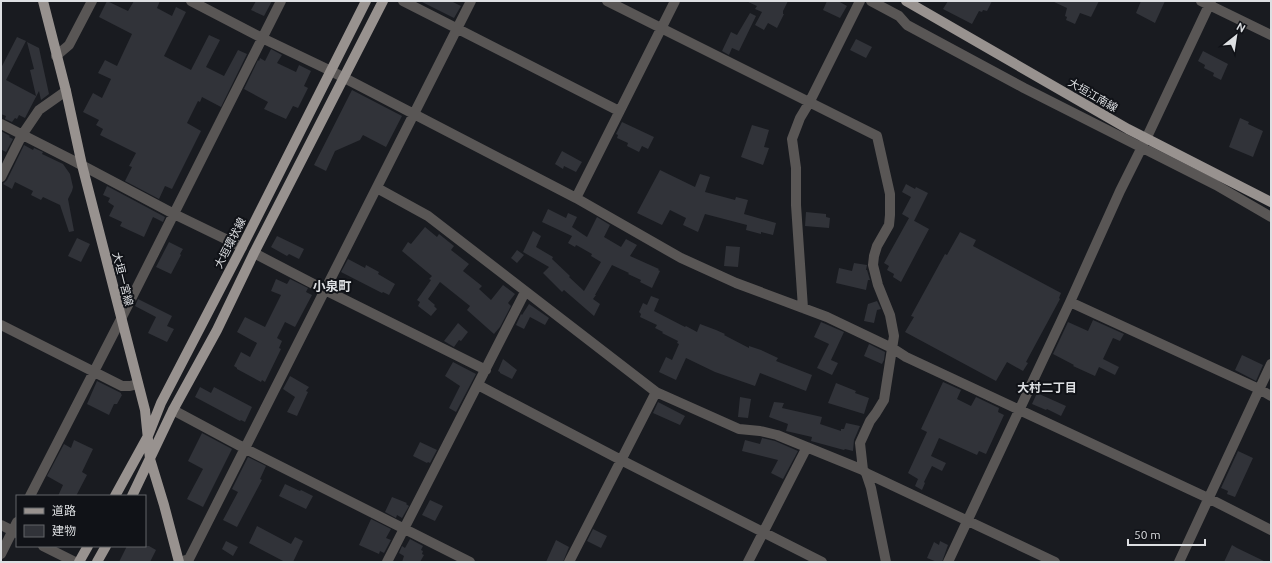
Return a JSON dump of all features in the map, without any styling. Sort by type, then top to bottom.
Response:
[{"type":"main road","name":"大垣一宮線","points":[[43,1],[66,91],[82,166],[145,410],[150,459],[179,562]]},
{"type":"main road","name":"大垣環状線","points":[[116,495],[148,436],[161,403],[242,247],[366,1]]},
{"type":"main road","points":[[132,495],[173,410],[217,330],[254,253],[383,1]]},
{"type":"main road","name":"大垣江南線","points":[[906,1],[1128,129],[1144,143],[1271,202]]},
{"type":"main road","points":[[79,562],[87,547]]},
{"type":"main road","points":[[97,562],[105,547]]},
{"type":"street","points":[[56,56],[69,45],[92,1]]},
{"type":"street","points":[[191,1],[262,38],[331,71],[576,198],[681,258],[736,283],[827,317],[892,348],[906,357],[1208,498],[1271,530]]},
{"type":"street","points":[[31,495],[281,1]]},
{"type":"street","points":[[403,1],[619,111]]},
{"type":"street","points":[[179,562],[189,559],[471,1]]},
{"type":"street","points":[[608,1],[877,136],[890,194],[890,215],[889,226],[874,256],[873,265],[878,285],[890,315],[894,336],[884,400],[870,421],[860,443],[865,471],[878,517],[886,562]]},
{"type":"street","points":[[576,198],[675,1]]},
{"type":"street","points":[[803,308],[796,204],[796,168],[792,139],[800,118],[810,103],[860,1]]},
{"type":"street","points":[[871,1],[899,16],[907,25],[1024,88],[1144,143],[1271,217]]},
{"type":"street","points":[[948,562],[1070,302],[1120,190],[1144,143],[1207,2],[1271,35]]},
{"type":"street","points":[[1,176],[22,135],[39,110],[66,91]]},
{"type":"street","points":[[1,124],[174,214],[242,247]]},
{"type":"street","points":[[377,188],[428,216],[656,392],[740,428],[777,435],[865,471],[1055,562]]},
{"type":"street","points":[[254,253],[486,370]]},
{"type":"street","points":[[387,562],[525,292]]},
{"type":"street","points":[[1070,302],[1259,389],[1271,396]]},
{"type":"street","points":[[1,325],[122,386],[138,384]]},
{"type":"street","points":[[1179,562],[1271,364]]},
{"type":"street","points":[[478,385],[621,460],[822,562]]},
{"type":"street","points":[[569,562],[656,392]]},
{"type":"street","points":[[173,410],[244,448],[470,562]]},
{"type":"street","points":[[748,562],[807,447]]},
{"type":"street","points":[[1,525],[16,529],[1,554]]},
{"type":"street","points":[[45,547],[75,562]]},
{"type":"building","points":[[107,1],[128,11],[134,1],[160,1],[157,8],[172,16],[176,7],[186,12],[164,56],[191,70],[209,35],[220,40],[206,67],[224,76],[238,50],[247,54],[221,107],[202,97],[200,102],[198,101],[187,123],[201,131],[172,189],[165,186],[159,199],[125,181],[132,167],[129,166],[136,153],[100,135],[103,129],[96,125],[99,120],[83,112],[93,93],[102,98],[111,79],[98,73],[105,60],[117,66],[132,34],[99,17]]},
{"type":"building","points":[[256,1],[272,1],[264,16],[251,10]]},
{"type":"building","points":[[420,1],[451,1],[461,6],[454,18]]},
{"type":"building","points":[[746,1],[788,1],[783,11],[784,14],[777,28],[768,23],[764,30],[755,25],[762,12],[755,9],[757,6]]},
{"type":"building","points":[[827,1],[838,1],[847,6],[840,18],[823,10]]},
{"type":"building","points":[[948,1],[992,1],[987,11],[979,11],[972,24],[943,9]]},
{"type":"building","points":[[1052,1],[1099,1],[1091,17],[1080,13],[1075,24],[1066,20],[1067,17],[1065,16],[1067,8]]},
{"type":"building","points":[[1141,1],[1165,1],[1155,23],[1136,13]]},
{"type":"building","points":[[750,13],[756,16],[739,51],[732,48],[729,55],[722,51],[731,32],[737,35]]},
{"type":"building","points":[[17,37],[26,41],[6,80],[36,96],[30,70],[34,69],[27,42],[39,48],[49,94],[41,100],[39,91],[25,118],[19,115],[17,119],[15,118],[12,122],[5,119],[6,116],[1,114],[1,68]]},
{"type":"building","points":[[856,39],[872,47],[866,58],[850,50]]},
{"type":"building","points":[[271,49],[282,55],[277,63],[296,72],[299,65],[311,71],[304,86],[308,88],[298,108],[293,106],[286,119],[264,109],[268,102],[244,89],[258,60],[259,61],[260,58],[265,61]]},
{"type":"building","points":[[1203,51],[1228,64],[1221,80],[1213,76],[1214,73],[1204,68],[1205,65],[1198,61]]},
{"type":"building","points":[[352,90],[402,116],[386,147],[363,135],[360,140],[335,151],[326,171],[314,165]]},
{"type":"building","points":[[1240,118],[1249,122],[1248,124],[1263,131],[1253,157],[1229,147]]},
{"type":"building","points":[[622,122],[654,137],[648,149],[642,146],[639,152],[627,146],[628,143],[617,138],[618,135],[616,134]]},
{"type":"building","points":[[752,125],[769,130],[764,147],[769,148],[763,165],[741,157]]},
{"type":"building","points":[[1,131],[13,139],[6,152],[2,150],[1,152]]},
{"type":"building","points":[[24,145],[33,150],[34,148],[43,152],[42,154],[63,164],[70,174],[73,187],[68,199],[74,231],[69,232],[60,205],[43,197],[41,200],[31,195],[33,191],[15,182],[12,189],[3,184],[7,180]]},
{"type":"building","points":[[562,151],[582,162],[576,172],[564,166],[563,169],[555,164]]},
{"type":"building","points":[[660,170],[695,187],[700,174],[710,177],[705,192],[735,200],[736,197],[748,200],[744,214],[776,223],[773,235],[761,232],[761,234],[746,230],[747,225],[705,214],[698,232],[683,225],[686,218],[670,210],[662,225],[637,213]]},
{"type":"building","points":[[906,184],[915,189],[916,187],[928,193],[914,221],[902,214],[911,197],[902,192]]},
{"type":"building","points":[[107,186],[165,217],[163,222],[153,217],[144,237],[120,226],[122,222],[109,216],[114,206],[108,202],[110,198],[103,195]]},
{"type":"building","points":[[548,209],[566,218],[568,213],[577,217],[572,227],[587,237],[597,217],[610,225],[604,237],[621,247],[626,239],[637,245],[630,256],[659,269],[658,270],[660,271],[652,288],[640,282],[641,280],[628,274],[629,273],[612,265],[593,299],[600,304],[594,316],[564,290],[562,292],[543,273],[549,267],[523,252],[533,231],[541,236],[536,247],[553,257],[552,259],[584,291],[601,262],[591,256],[592,254],[576,245],[575,247],[568,243],[572,236],[542,222]]},
{"type":"building","points":[[806,212],[826,214],[826,217],[830,218],[829,228],[805,226]]},
{"type":"building","points":[[909,218],[929,229],[901,282],[893,277],[894,274],[887,270],[889,266],[884,263]]},
{"type":"building","points":[[425,227],[437,237],[439,234],[454,246],[451,250],[469,264],[463,271],[482,286],[479,289],[491,300],[503,285],[515,294],[508,303],[511,306],[500,327],[494,334],[467,310],[470,306],[440,282],[428,299],[437,309],[431,316],[418,306],[420,302],[417,300],[431,280],[429,279],[432,276],[402,251],[408,242],[411,244]]},
{"type":"building","points":[[960,232],[976,240],[973,246],[1061,293],[1060,299],[1026,362],[1028,363],[1023,371],[1007,362],[996,381],[905,332],[914,317],[911,316],[945,254],[947,255]]},
{"type":"building","points":[[277,236],[304,249],[299,259],[289,254],[287,256],[271,247]]},
{"type":"building","points":[[77,238],[90,244],[81,262],[68,256]]},
{"type":"building","points":[[169,242],[183,249],[171,274],[156,267]]},
{"type":"building","points":[[726,246],[740,247],[738,267],[724,266]]},
{"type":"building","points":[[517,250],[524,255],[517,263],[511,258]]},
{"type":"building","points":[[348,259],[365,268],[366,265],[379,272],[378,274],[395,284],[389,295],[383,292],[382,293],[341,272]]},
{"type":"building","points":[[854,263],[867,265],[866,270],[870,280],[868,280],[866,290],[836,283],[839,268],[852,271]]},
{"type":"building","points":[[276,279],[287,284],[290,279],[308,288],[306,292],[312,295],[295,327],[285,322],[277,338],[282,341],[279,348],[281,349],[265,382],[262,380],[261,382],[234,366],[241,352],[250,357],[257,343],[237,332],[245,317],[265,327],[281,295],[271,291]]},
{"type":"building","points":[[651,296],[659,299],[654,311],[685,327],[686,326],[697,332],[700,324],[716,330],[749,348],[749,346],[761,350],[778,358],[776,361],[812,375],[806,391],[760,373],[755,386],[715,372],[686,358],[676,380],[659,372],[666,357],[672,360],[679,344],[677,343],[678,341],[655,328],[657,325],[640,317],[641,314],[639,312],[643,303],[647,305]]},
{"type":"building","points":[[138,299],[172,316],[167,326],[174,329],[167,342],[148,333],[156,317],[135,306]]},
{"type":"building","points":[[877,301],[881,309],[877,310],[874,323],[864,321],[868,304]]},
{"type":"building","points":[[529,304],[549,318],[545,325],[530,317],[524,329],[516,325],[521,314],[522,315]]},
{"type":"building","points":[[1093,320],[1124,334],[1120,341],[1113,338],[1103,359],[1119,367],[1115,375],[1099,367],[1095,376],[1073,366],[1074,365],[1053,354],[1068,322],[1088,331]]},
{"type":"building","points":[[821,322],[844,332],[831,360],[838,363],[832,375],[817,368],[829,344],[814,337]]},
{"type":"building","points":[[458,323],[468,332],[454,347],[444,341]]},
{"type":"building","points":[[869,344],[885,352],[882,364],[864,356]]},
{"type":"building","points":[[1242,355],[1263,365],[1256,381],[1235,370]]},
{"type":"building","points":[[503,359],[517,370],[512,379],[498,371]]},
{"type":"building","points":[[453,362],[476,374],[456,412],[449,408],[460,386],[445,376]]},
{"type":"building","points":[[290,376],[309,387],[306,391],[308,392],[297,416],[287,412],[295,397],[283,389]]},
{"type":"building","points":[[97,381],[121,393],[122,395],[117,404],[114,404],[109,415],[87,404]]},
{"type":"building","points":[[943,382],[961,390],[957,399],[971,406],[976,397],[999,408],[998,412],[1004,415],[986,454],[979,451],[977,455],[939,438],[931,456],[946,463],[942,471],[932,466],[924,482],[925,483],[922,490],[915,486],[918,479],[908,473],[927,432],[921,429]]},
{"type":"building","points":[[836,383],[856,391],[855,393],[869,398],[864,414],[828,403]]},
{"type":"building","points":[[200,387],[211,393],[214,387],[252,407],[245,422],[240,421],[195,397]]},
{"type":"building","points":[[1037,393],[1066,406],[1061,416],[1032,404]]},
{"type":"building","points":[[740,397],[751,399],[748,418],[738,417]]},
{"type":"building","points":[[658,402],[685,416],[680,425],[653,413]]},
{"type":"building","points":[[774,402],[784,403],[782,408],[822,417],[820,424],[841,431],[841,429],[844,429],[846,423],[860,426],[854,440],[853,451],[811,441],[812,437],[786,431],[788,424],[769,417]]},
{"type":"building","points":[[202,433],[232,449],[203,507],[187,499],[203,469],[188,461]]},
{"type":"building","points":[[762,438],[775,441],[798,451],[783,479],[771,473],[778,460],[742,451],[745,440],[760,444]]},
{"type":"building","points":[[74,440],[93,449],[82,472],[87,475],[77,495],[58,495],[63,485],[47,476],[64,444],[71,448]]},
{"type":"building","points":[[420,442],[437,450],[430,463],[413,456]]},
{"type":"building","points":[[1238,451],[1253,458],[1235,497],[1227,494],[1228,491],[1221,488]]},
{"type":"building","points":[[248,457],[266,466],[260,479],[262,480],[237,527],[223,520],[238,492],[232,489]]},
{"type":"building","points":[[285,484],[313,496],[306,509],[279,496]]},
{"type":"building","points":[[392,497],[407,503],[406,504],[409,506],[402,518],[397,515],[396,518],[385,512]]},
{"type":"building","points":[[430,500],[443,506],[435,521],[422,515]]},
{"type":"building","points":[[371,519],[391,529],[386,538],[391,540],[384,553],[380,551],[379,554],[359,545]]},
{"type":"building","points":[[257,526],[291,544],[295,537],[303,541],[293,562],[285,562],[249,543]]},
{"type":"building","points":[[593,529],[607,536],[601,548],[587,541]]},
{"type":"building","points":[[410,539],[423,546],[421,550],[423,551],[422,554],[424,555],[420,562],[402,562],[404,556],[399,553],[402,546],[405,548]]},
{"type":"building","points":[[556,540],[569,547],[563,562],[546,562]]},
{"type":"building","points":[[226,541],[238,547],[233,556],[222,549]]},
{"type":"building","points":[[940,541],[948,545],[942,562],[937,562],[927,558],[934,542],[939,545]]},
{"type":"building","points":[[1232,545],[1237,548],[1266,562],[1224,562]]},
{"type":"building","points":[[149,546],[156,550],[150,562],[119,562],[126,547]]},
{"type":"district","name":"小泉町","points":[[332,286]]},
{"type":"district","name":"大村二丁目","points":[[1047,387]]}]
